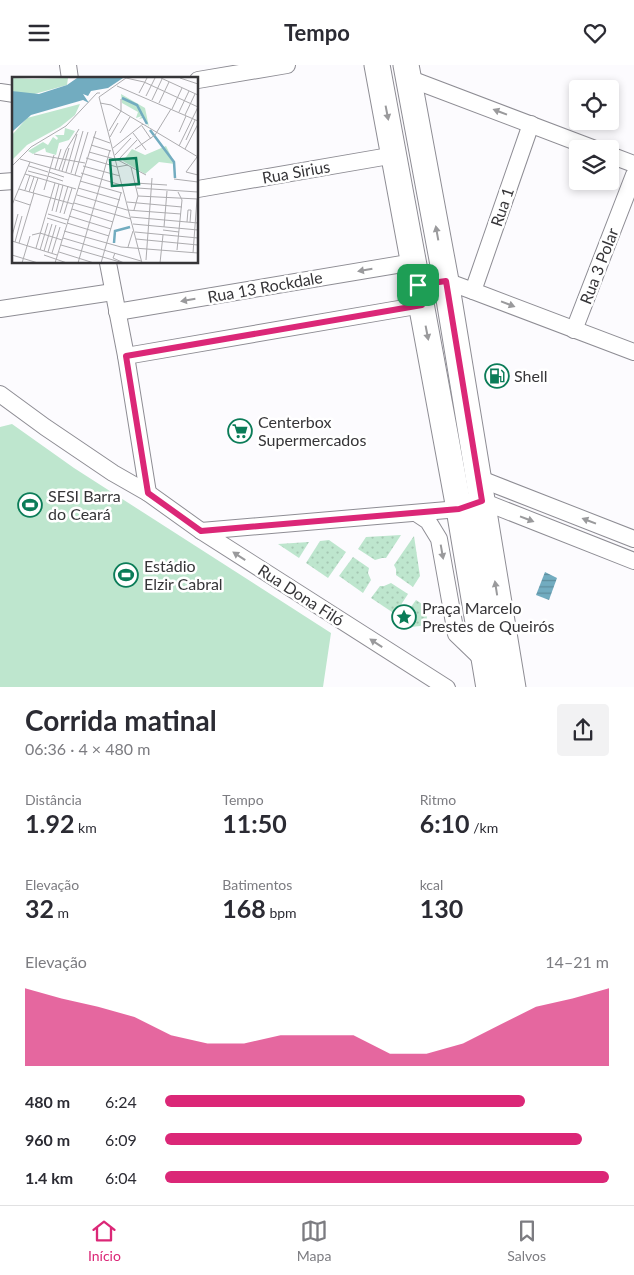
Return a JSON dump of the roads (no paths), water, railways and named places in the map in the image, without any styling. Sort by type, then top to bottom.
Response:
[{"type":"main road","points":[[377,65],[418,284],[473,496],[513,687]]},
{"type":"main road","points":[[407,72],[446,281],[473,496],[484,661],[489,687]]},
{"type":"street","points":[[199,80],[287,65]]},
{"type":"street","points":[[407,72],[571,140]]},
{"type":"street","name":"Rua 1","points":[[473,291],[531,124]]},
{"type":"street","name":"Rua Sirius","points":[[199,189],[395,155]]},
{"type":"street","points":[[619,158],[634,164]]},
{"type":"street","name":"Rua 3 Polar","points":[[574,330],[634,175]]},
{"type":"street","points":[[108,264],[112,292],[126,356],[148,493]]},
{"type":"street","points":[[126,356],[418,284],[446,281],[634,353]]},
{"type":"street","name":"Rua 13 Rockdale","points":[[117,312],[418,284]]},
{"type":"street","points":[[0,309],[112,292]]},
{"type":"street","name":"Rua Dona Filó","points":[[0,394],[45,427],[106,468],[148,493],[201,531],[447,687]]},
{"type":"street","points":[[473,496],[634,561]]},
{"type":"street","points":[[201,531],[416,513],[473,496],[634,539]]},
{"type":"street","points":[[416,513],[428,521],[439,539],[456,634],[484,661]]},
{"type":"street","name":"Rua Dona Filó","points":[[402,659],[407,668],[427,687]]},
{"type":"water","points":[[545,572],[557,578],[549,600],[536,595]]},
{"type":"place","name":"Shell","points":[[497,376]]},
{"type":"place","name":"Centerbox Supermercados","points":[[240,431]]},
{"type":"place","name":"SESI Barra do Ceará","points":[[30,505]]},
{"type":"place","name":"Estádio Elzir Cabral","points":[[126,575]]},
{"type":"place","name":"Praça Marcelo Prestes de Queirós","points":[[404,617]]}]
